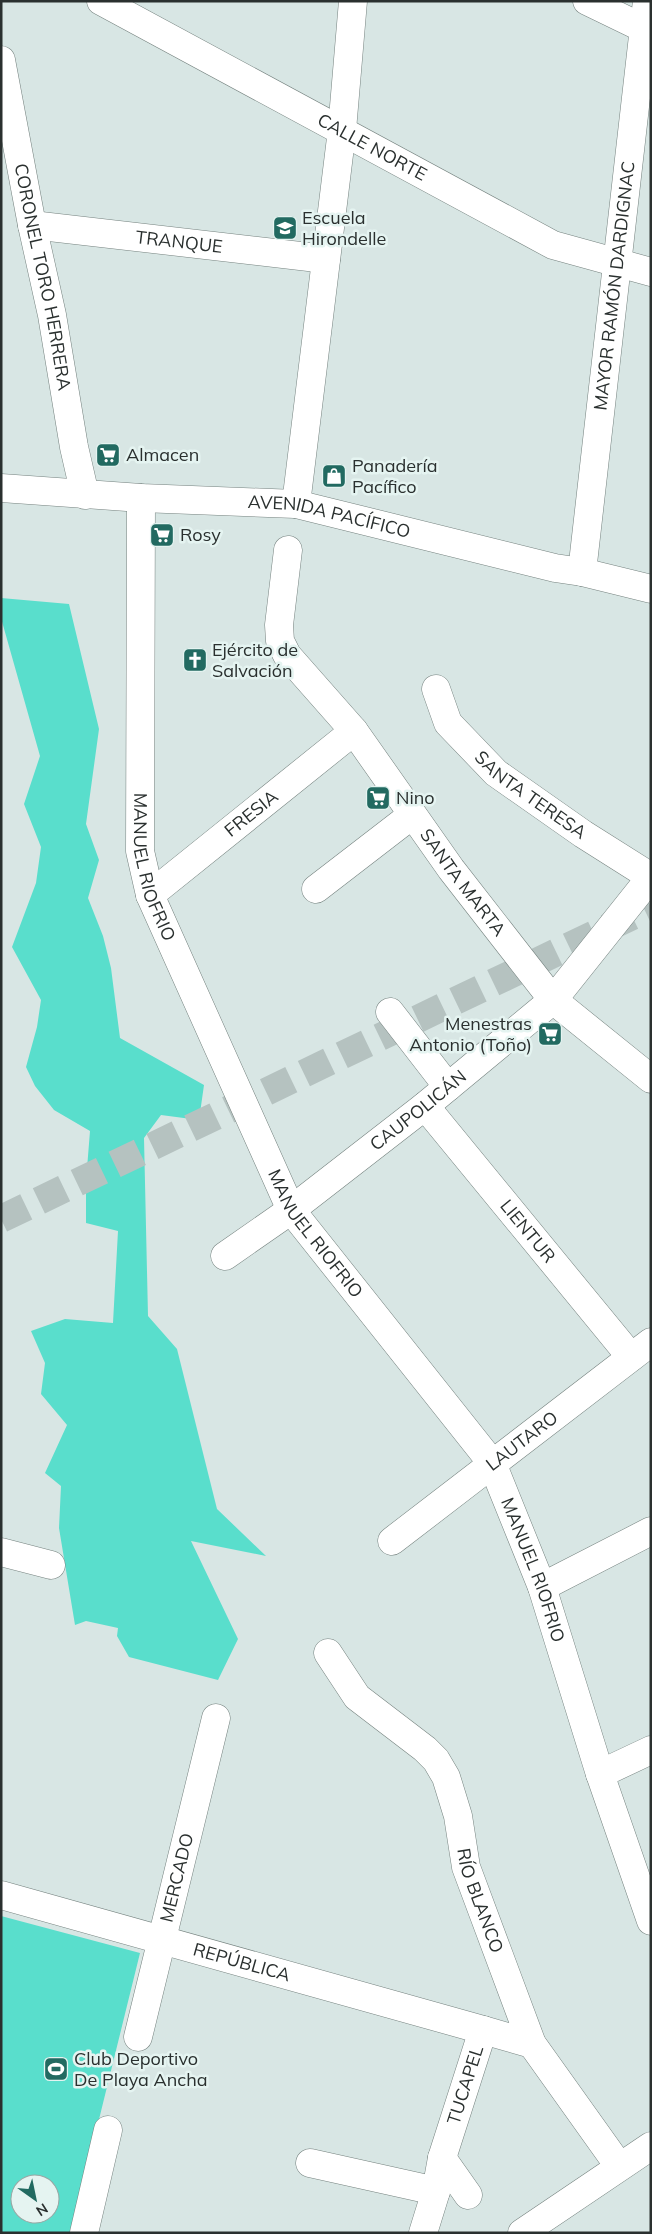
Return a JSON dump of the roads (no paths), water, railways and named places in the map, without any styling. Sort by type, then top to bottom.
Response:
[{"type":"street","name":"CALLE NORTE","points":[[101,1],[553,246],[651,272]]},
{"type":"street","points":[[296,504],[342,130],[353,1]]},
{"type":"street","points":[[587,1],[648,30]]},
{"type":"street","name":"MAYOR RAMÓN DARDIGNAC","points":[[582,572],[616,263],[648,30],[647,1]]},
{"type":"street","name":"CORONEL TORO HERRERA","points":[[1,60],[32,225],[52,315],[74,447],[85,495]]},
{"type":"street","name":"TRANQUE","points":[[32,225],[326,259]]},
{"type":"street","name":"AVENIDA PACÍFICO","points":[[1,488],[85,495],[296,504],[555,568],[582,572],[651,589]]},
{"type":"street","name":"MANUEL RIOFRIO","points":[[141,498],[140,851],[150,896],[291,1210],[492,1463],[542,1587],[600,1774],[651,1921]]},
{"type":"street","name":"SANTA MARTA","points":[[288,550],[279,625],[280,641],[287,655],[354,732],[451,869],[553,1000],[651,1079]]},
{"type":"street","name":"SANTA TERESA","points":[[436,689],[448,723],[496,773],[583,834],[651,877]]},
{"type":"street","name":"FRESIA","points":[[150,896],[354,732]]},
{"type":"street","points":[[316,889],[412,814]]},
{"type":"street","name":"CAUPOLICÁN","points":[[225,1256],[291,1210],[425,1106],[553,1000],[651,877]]},
{"type":"street","points":[[390,1012],[448,1087]]},
{"type":"street","name":"LIENTUR","points":[[425,1106],[641,1349]]},
{"type":"street","name":"LAUTARO","points":[[392,1541],[641,1349]]},
{"type":"street","points":[[542,1587],[651,1531]]},
{"type":"street","points":[[1,1552],[51,1565]]},
{"type":"street","name":"RÍO BLANCO","points":[[328,1653],[357,1697],[425,1749],[436,1760],[446,1777],[458,1816],[466,1867],[532,2044],[619,2166]]},
{"type":"street","name":"MERCADO","points":[[138,2037],[216,1718]]},
{"type":"street","points":[[600,1774],[651,1750]]},
{"type":"street","name":"REPÚBLICA","points":[[1,1895],[483,2030]]},
{"type":"street","name":"TUCAPEL","points":[[423,2233],[436,2191],[442,2158],[483,2030],[532,2044]]},
{"type":"street","points":[[84,2233],[108,2130]]},
{"type":"street","points":[[522,2233],[651,2146]]},
{"type":"street","points":[[442,2158],[468,2195]]},
{"type":"street","points":[[310,2163],[436,2191]]},
{"type":"tunnel","points":[[1,1219],[651,907]]},
{"type":"place","name":"Escuela Hirondelle","points":[[285,228]]},
{"type":"place","name":"Almacen","points":[[108,455]]},
{"type":"place","name":"Panadería Pacífico","points":[[334,476]]},
{"type":"place","name":"Rosy","points":[[162,535]]},
{"type":"place","name":"Ejército de Salvación","points":[[195,660]]},
{"type":"place","name":"Nino","points":[[378,798]]},
{"type":"place","name":"Menestras Antonio (Toño)","points":[[550,1034]]},
{"type":"place","name":"Club Deportivo De Playa Ancha","points":[[56,2069]]}]
